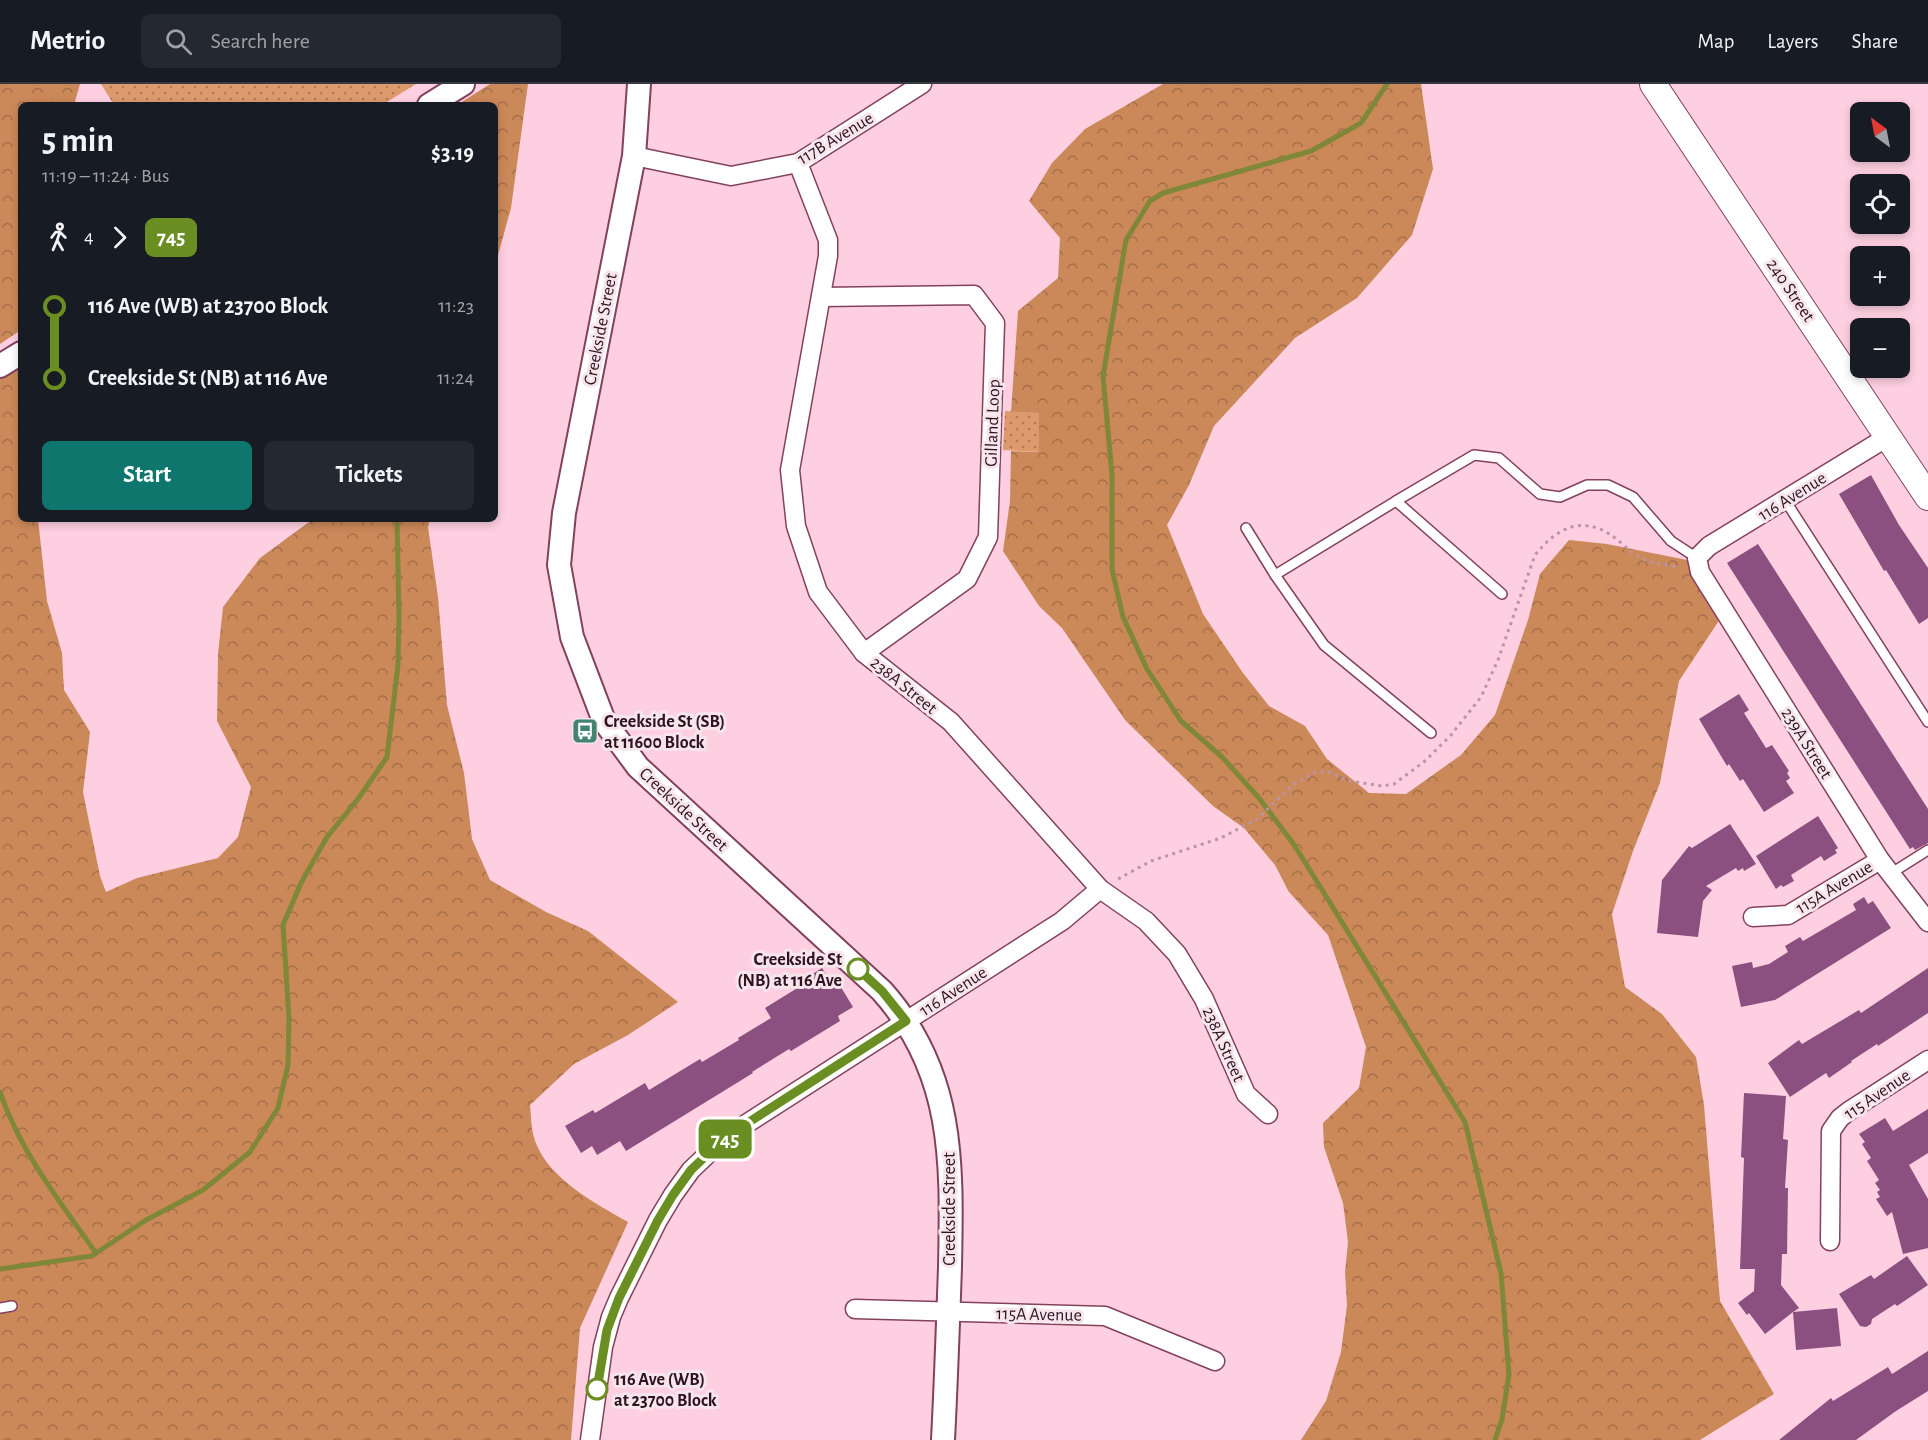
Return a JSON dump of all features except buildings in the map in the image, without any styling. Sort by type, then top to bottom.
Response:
[{"type":"main road","name":"240 Street","points":[[1653,84],[1928,496]]},
{"type":"street","points":[[434,102],[463,84]]},
{"type":"street","name":"Creekside Street","points":[[639,84],[634,156],[564,513],[559,565],[572,637],[604,721],[638,767],[882,991],[906,1021],[922,1049],[935,1084],[947,1132],[952,1182],[943,1440]]},
{"type":"street","name":"117B Avenue","points":[[634,156],[731,176],[798,163],[922,84]]},
{"type":"street","name":"238A Street","points":[[798,163],[828,240],[828,256],[790,470],[796,526],[818,592],[864,653],[951,722],[1100,889],[1146,921],[1177,954],[1204,999],[1246,1094],[1268,1114]]},
{"type":"street","name":"Gilland Loop","points":[[821,297],[974,295],[995,323],[988,537],[967,579],[864,653]]},
{"type":"street","points":[[0,366],[18,355]]},
{"type":"street","name":"116 Avenue","points":[[1697,558],[1709,546],[1889,436]]},
{"type":"street","name":"239A Street","points":[[1697,558],[1700,572],[1885,867],[1928,922]]},
{"type":"street","name":"115A Avenue","points":[[1753,917],[1788,915],[1885,867]]},
{"type":"street","name":"116 Avenue","points":[[590,1440],[603,1347],[611,1317],[658,1220],[691,1170],[712,1150],[746,1124],[1062,921],[1100,889]]},
{"type":"street","name":"115 Avenue","points":[[1830,1241],[1829,1136],[1831,1131],[1840,1118],[1849,1111],[1928,1060]]},
{"type":"street","name":"115A Avenue","points":[[855,1309],[1105,1316],[1215,1361]]},
{"type":"lane","points":[[1275,575],[1474,455],[1499,458],[1540,494],[1560,497],[1587,485],[1608,485],[1633,497],[1671,541],[1697,558]]},
{"type":"lane","points":[[1785,500],[1928,722]]},
{"type":"lane","points":[[1396,501],[1502,594]]},
{"type":"lane","points":[[1246,528],[1275,575],[1324,645],[1431,732]]},
{"type":"lane","points":[[1885,867],[1928,850]]},
{"type":"lane","points":[[0,1308],[12,1306]]},
{"type":"path","points":[[1100,889],[1151,861],[1221,838],[1257,819],[1293,784],[1314,773],[1326,771],[1350,781],[1382,786],[1394,784],[1425,760],[1451,735],[1481,697],[1498,660],[1535,555],[1547,541],[1561,531],[1590,524],[1611,535],[1647,561],[1677,567]]},
{"type":"green space","points":[[0,84],[80,84],[75,102],[18,102],[18,332],[0,344]]},
{"type":"green space","points":[[490,84],[528,84],[511,208],[498,255],[498,102],[462,102]]},
{"type":"green space","points":[[1163,84],[1421,84],[1433,169],[1412,235],[1357,298],[1295,338],[1214,426],[1189,485],[1167,525],[1203,614],[1243,673],[1269,706],[1305,726],[1327,759],[1369,793],[1406,794],[1461,755],[1495,715],[1528,620],[1540,574],[1569,540],[1607,544],[1687,560],[1722,616],[1679,681],[1660,783],[1633,851],[1612,914],[1625,987],[1662,1014],[1696,1057],[1704,1105],[1720,1301],[1774,1394],[1700,1440],[1301,1440],[1326,1401],[1341,1352],[1347,1305],[1345,1272],[1348,1242],[1343,1203],[1324,1147],[1323,1123],[1359,1088],[1366,1047],[1328,935],[1289,892],[1275,865],[1244,828],[1213,806],[1125,720],[1062,628],[1039,606],[1003,551],[1010,501],[1011,451],[1039,452],[1039,413],[1011,412],[1018,311],[1058,278],[1060,238],[1029,201],[1052,163],[1085,129]]},
{"type":"green space","points":[[18,365],[18,522],[38,522],[47,601],[62,653],[64,690],[90,732],[83,792],[100,876],[106,892],[137,878],[218,858],[238,837],[251,787],[217,721],[218,654],[223,607],[260,558],[309,522],[429,522],[447,705],[464,773],[472,839],[490,880],[546,912],[588,931],[678,1002],[628,1035],[574,1064],[530,1105],[533,1134],[547,1163],[571,1186],[628,1222],[580,1328],[571,1440],[0,1440],[0,376]]},
{"type":"shaded area","points":[[101,84],[416,84],[387,102],[112,102]]},
{"type":"shaded area","points":[[1005,411],[1039,413],[1039,452],[1003,450]]},
{"type":"waterway","points":[[1387,84],[1361,123],[1311,151],[1163,193],[1150,201],[1126,240],[1103,376],[1112,475],[1112,569],[1123,617],[1147,669],[1181,721],[1222,757],[1259,798],[1295,846],[1465,1122],[1501,1273],[1509,1375],[1502,1419],[1495,1440]]},
{"type":"waterway","points":[[0,1269],[92,1256],[146,1220],[203,1190],[250,1152],[278,1108],[288,1065],[289,1018],[283,925],[301,883],[327,837],[358,799],[387,757],[398,665],[397,522]]},
{"type":"waterway","points":[[0,1092],[18,1135],[55,1195],[96,1253]]},
{"type":"bus line","name":"745","points":[[597,1389],[607,1330],[619,1298],[658,1220],[691,1170],[712,1150],[746,1124],[906,1021],[882,991],[858,969]]},
{"type":"place","name":"Creekside St (SB) at 11600 Block","points":[[585,731]]},
{"type":"place","name":"Creekside St (NB) at 116 Ave","points":[[858,969]]},
{"type":"place","name":"116 Ave (WB) at 23700 Block","points":[[597,1389]]}]
